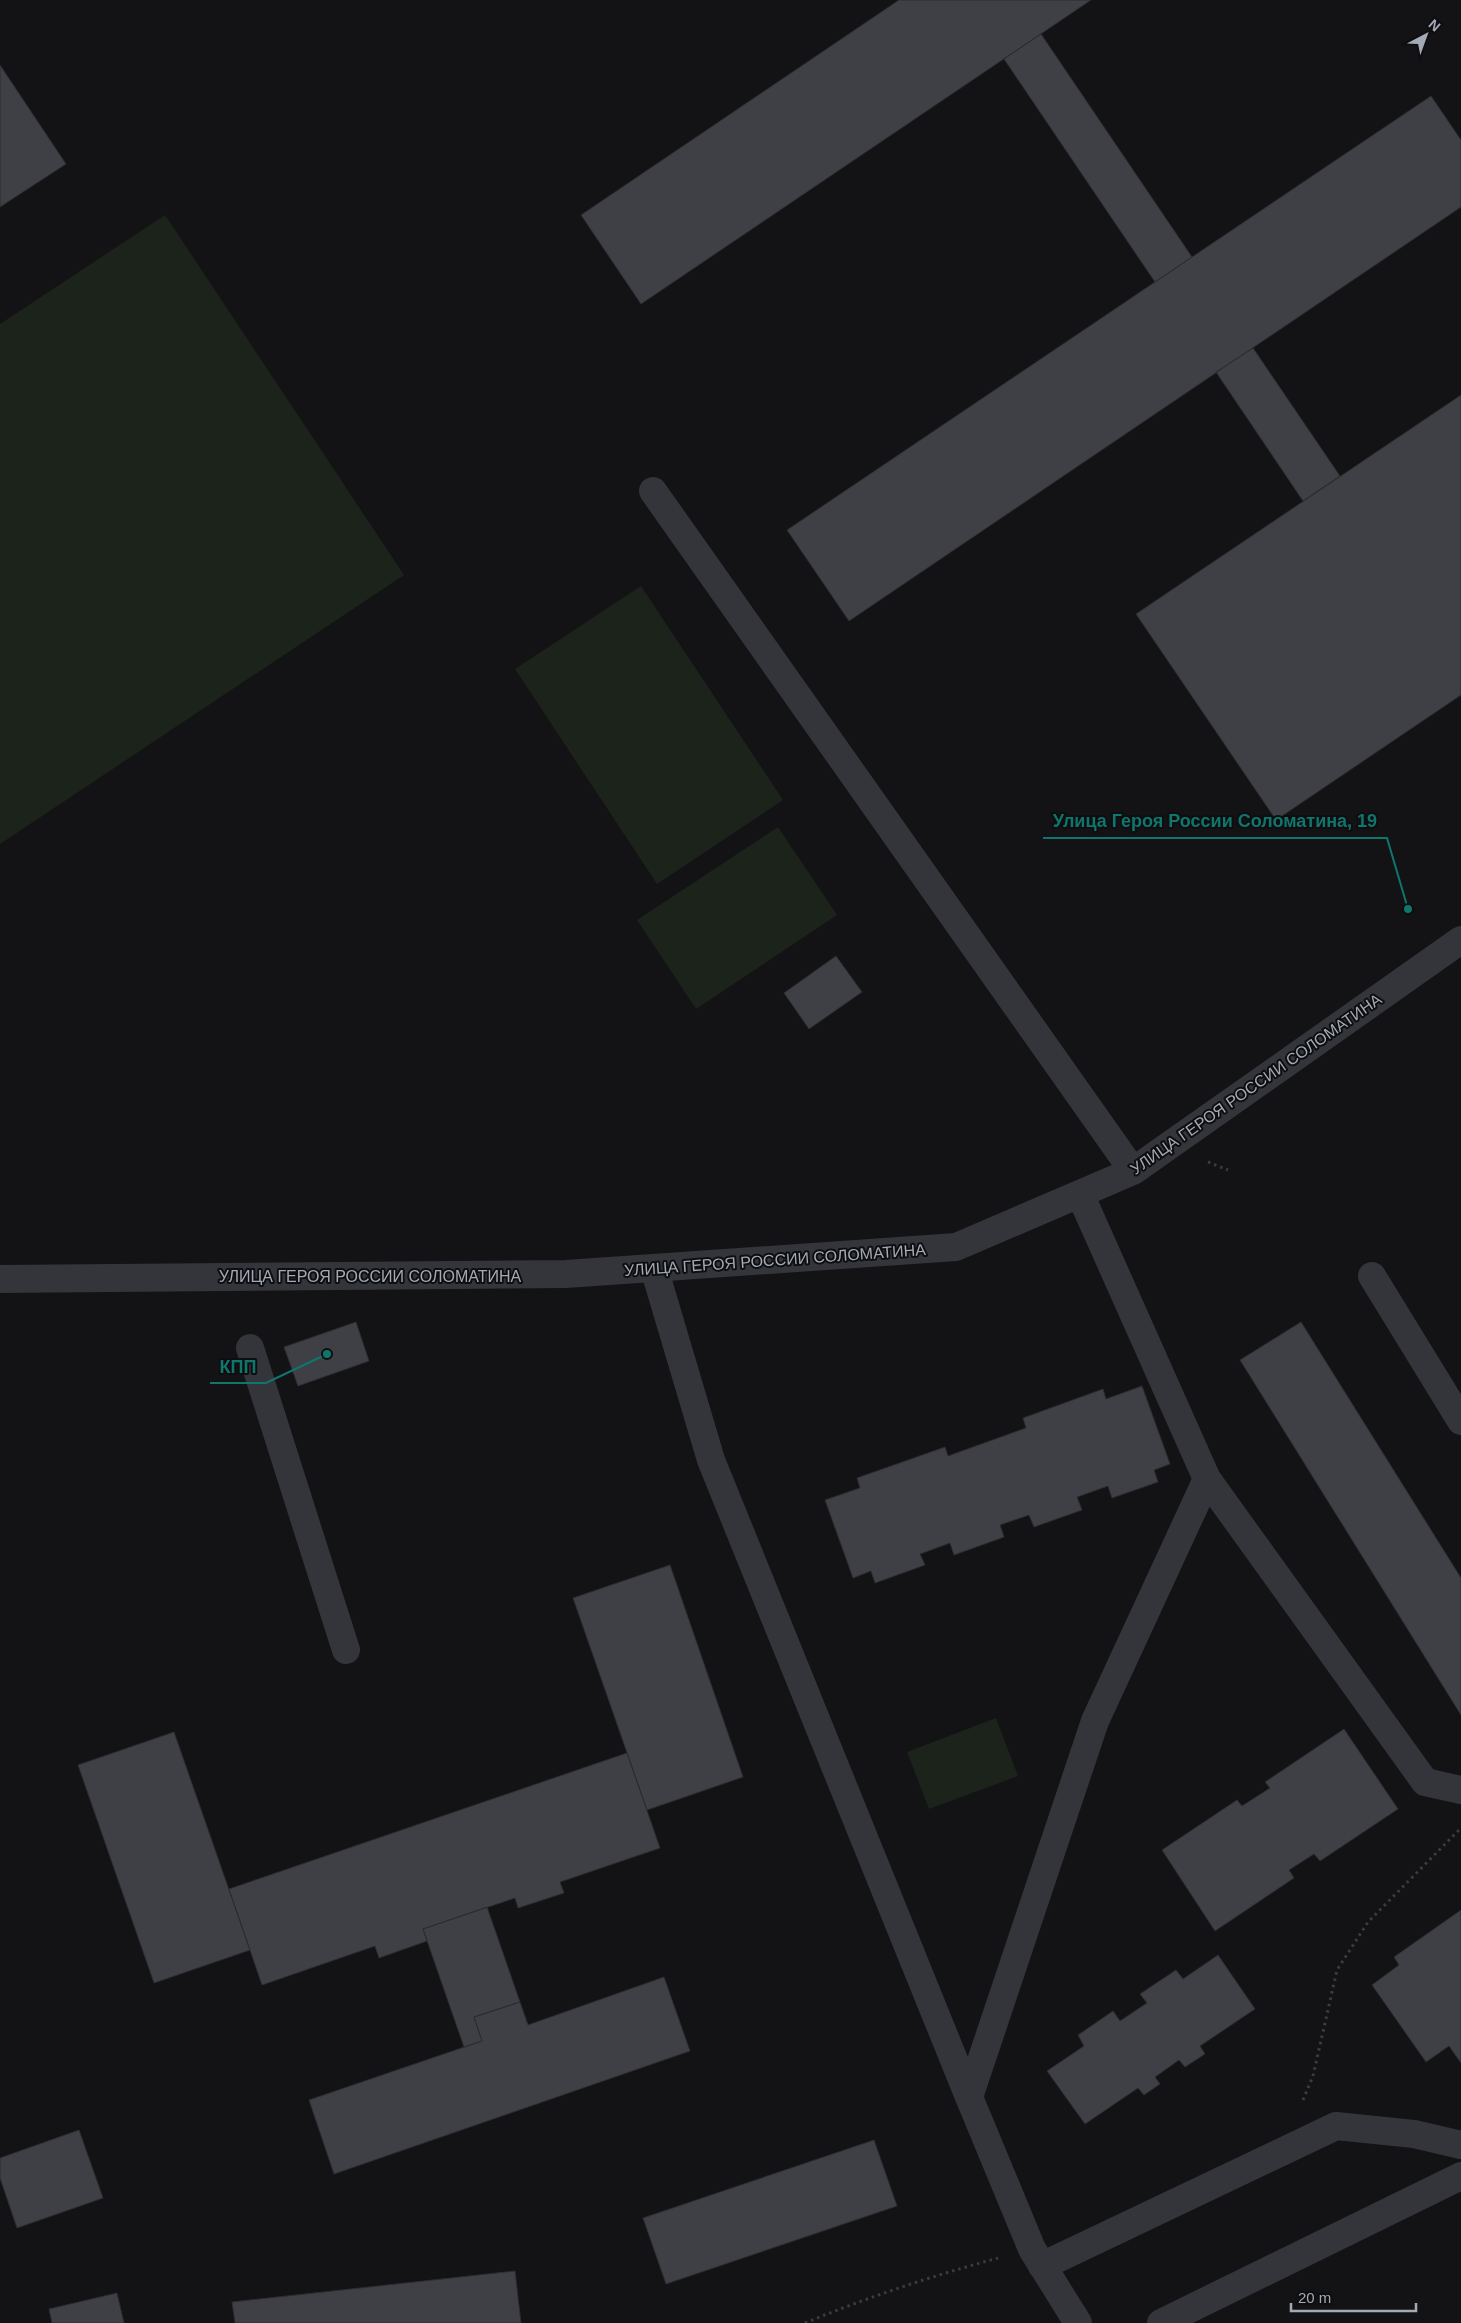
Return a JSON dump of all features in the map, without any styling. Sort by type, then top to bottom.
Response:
[{"type":"street","points":[[653,491],[1133,1171]]},
{"type":"street","name":"УЛИЦА ГЕРОЯ РОССИИ СОЛОМАТИНА","points":[[0,1279],[566,1274],[956,1247],[1133,1171],[1461,940]]},
{"type":"street","points":[[1080,1194],[1207,1479],[1425,1782],[1461,1790]]},
{"type":"street","points":[[654,1268],[711,1460],[969,2097],[1037,2257],[1078,2323]]},
{"type":"street","points":[[1372,1276],[1457,1404]]},
{"type":"street","points":[[250,1348],[346,1650]]},
{"type":"street","points":[[969,2097],[1095,1721],[1207,1479]]},
{"type":"street","points":[[1037,2257],[1336,2126],[1414,2134],[1461,2145]]},
{"type":"street","points":[[1161,2323],[1461,2176]]},
{"type":"path","points":[[1302,2102],[1313,2076],[1337,1970],[1368,1922],[1461,1828]]},
{"type":"path","points":[[805,2323],[861,2299],[918,2280],[1037,2257]]},
{"type":"shaded area","points":[[165,215],[404,575],[0,844],[0,324]]},
{"type":"shaded area","points":[[641,586],[783,800],[657,884],[515,669]]},
{"type":"shaded area","points":[[778,827],[837,915],[696,1009],[637,920]]},
{"type":"shaded area","points":[[996,1718],[1018,1776],[929,1809],[907,1752]]},
{"type":"building","points":[[899,0],[1091,0],[641,304],[581,215]]},
{"type":"building","points":[[1041,34],[1192,257],[1155,282],[1004,59]]},
{"type":"building","points":[[0,65],[66,164],[0,207]]},
{"type":"building","points":[[1431,96],[1461,140],[1461,207],[849,621],[787,530]]},
{"type":"building","points":[[1253,348],[1340,476],[1303,501],[1216,372]]},
{"type":"building","points":[[1461,395],[1461,695],[1276,820],[1136,614]]},
{"type":"building","points":[[836,956],[862,992],[809,1029],[784,993]]},
{"type":"building","points":[[356,1322],[369,1361],[298,1386],[284,1347]]},
{"type":"building","points":[[1301,1322],[1461,1578],[1461,1715],[1240,1360]]},
{"type":"building","points":[[1142,1386],[1170,1464],[1154,1470],[1158,1482],[1112,1498],[1108,1486],[1077,1497],[1082,1510],[1034,1527],[1029,1515],[1000,1525],[1004,1537],[954,1555],[950,1543],[920,1554],[925,1565],[875,1583],[871,1571],[853,1578],[825,1500],[860,1488],[857,1478],[945,1447],[948,1456],[1026,1428],[1023,1418],[1103,1389],[1106,1399]]},
{"type":"building","points":[[670,1565],[743,1777],[647,1810],[573,1598]]},
{"type":"building","points":[[1344,1729],[1398,1809],[1320,1861],[1314,1854],[1289,1870],[1294,1878],[1215,1931],[1162,1850],[1237,1800],[1242,1806],[1270,1788],[1265,1782]]},
{"type":"building","points":[[174,1732],[250,1950],[154,1983],[78,1765]]},
{"type":"building","points":[[627,1753],[660,1848],[560,1882],[564,1893],[518,1908],[515,1898],[423,1929],[427,1941],[379,1958],[375,1946],[262,1985],[229,1889]]},
{"type":"building","points":[[487,1907],[520,2002],[474,2017],[482,2041],[464,2047],[423,1929]]},
{"type":"building","points":[[1461,1910],[1461,2063],[1449,2046],[1426,2062],[1372,1985],[1399,1965],[1394,1957]]},
{"type":"building","points":[[1218,1955],[1255,2009],[1200,2046],[1205,2054],[1185,2067],[1179,2060],[1155,2077],[1160,2084],[1144,2095],[1138,2088],[1085,2124],[1047,2071],[1084,2046],[1078,2035],[1113,2011],[1120,2021],[1147,2003],[1140,1994],[1176,1970],[1183,1979]]},
{"type":"building","points":[[664,1977],[690,2051],[334,2174],[309,2100],[482,2041],[474,2017],[520,2002],[528,2025]]},
{"type":"building","points":[[79,2130],[103,2198],[17,2228],[0,2178],[0,2158]]},
{"type":"building","points":[[874,2140],[897,2206],[666,2284],[643,2218]]},
{"type":"building","points":[[515,2271],[521,2323],[235,2323],[232,2302]]},
{"type":"building","points":[[117,2293],[124,2323],[52,2323],[49,2309]]},
{"type":"place","name":"Улица Героя России Соломатина, 19","points":[[1408,909]]},
{"type":"place","name":"КПП","points":[[327,1354]]}]
